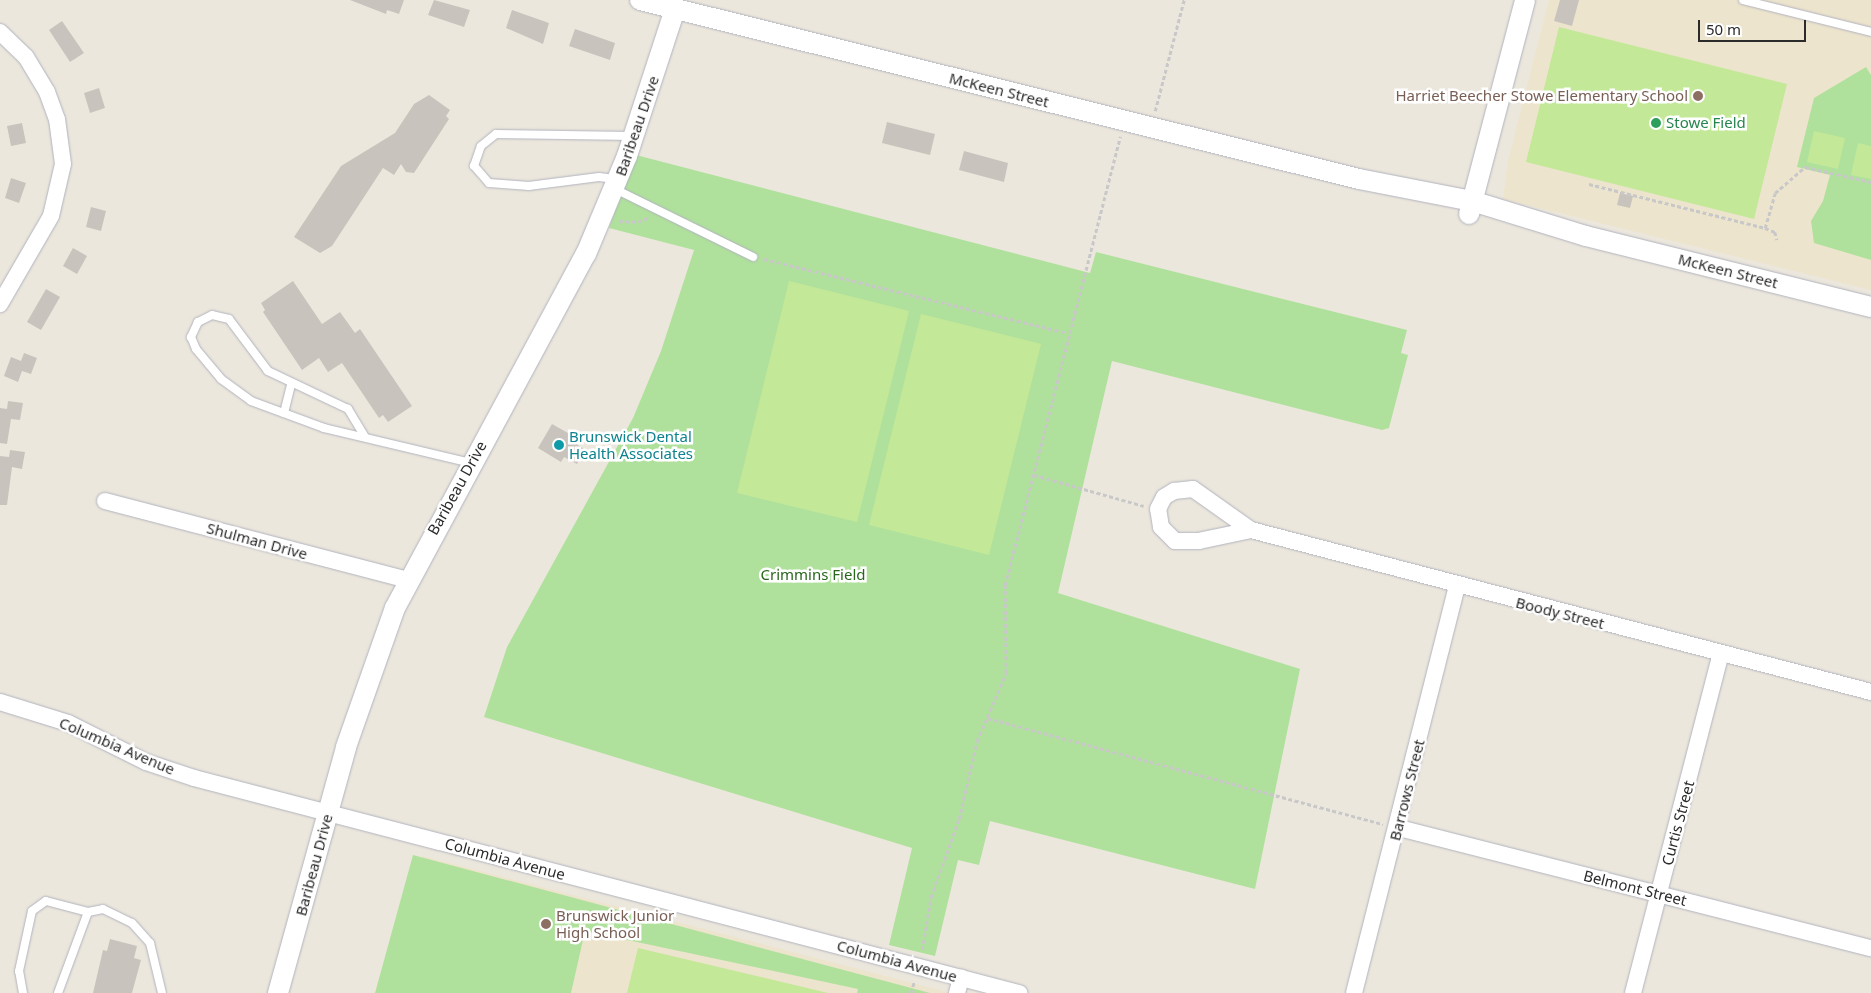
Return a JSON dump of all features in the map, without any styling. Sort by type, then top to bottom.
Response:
[{"type":"street","name":"McKeen Street","points":[[640,0],[676,4],[1359,179],[1871,307]]},
{"type":"street","points":[[1470,207],[1525,0]]},
{"type":"street","name":"Baribeau Drive","points":[[278,993],[328,811],[370,672],[408,580],[471,463],[554,317],[617,184],[634,137],[676,4]]},
{"type":"street","points":[[0,32],[26,58],[41,80],[57,120],[62,150],[61,183],[54,208],[6,281],[0,304]]},
{"type":"street","name":"Boody Street","points":[[1250,530],[1199,541],[1175,541],[1161,527],[1158,509],[1164,497],[1174,491],[1193,489],[1250,530],[1457,587],[1871,692]]},
{"type":"street","name":"Shulman Drive","points":[[105,501],[408,580]]},
{"type":"street","name":"Barrows Street","points":[[1354,993],[1398,828],[1457,587]]},
{"type":"street","name":"Curtis Street","points":[[1633,993],[1660,895],[1721,653]]},
{"type":"street","name":"Columbia Avenue","points":[[0,702],[68,723],[146,762],[186,775],[328,811],[959,986],[1019,993]]},
{"type":"street","name":"Belmont Street","points":[[1398,828],[1871,948]]},
{"type":"lane","points":[[1743,0],[1871,32]]},
{"type":"lane","points":[[634,137],[496,134],[482,146],[474,166],[489,183],[529,186],[599,177],[617,184],[661,212],[752,257]]},
{"type":"lane","points":[[366,437],[348,409],[268,372],[229,319],[204,317],[193,330],[196,349],[221,379],[252,400],[324,428],[471,463]]},
{"type":"lane","points":[[284,413],[291,384]]},
{"type":"lane","points":[[23,993],[19,971],[32,911],[46,901],[88,912],[103,909],[132,923],[150,943],[162,993]]},
{"type":"lane","points":[[58,993],[88,912]]},
{"type":"path","points":[[1147,116],[1156,111],[1184,0]]},
{"type":"path","points":[[922,950],[931,898],[987,718],[1006,674],[1005,585],[1068,333],[1121,134]]},
{"type":"path","points":[[1765,228],[1775,193],[1805,167],[1871,182]]},
{"type":"path","points":[[1589,184],[1765,228],[1775,232],[1777,240]]},
{"type":"path","points":[[615,221],[638,222],[661,212]]},
{"type":"path","points":[[752,257],[1068,333]]},
{"type":"path","points":[[1034,475],[1158,509]]},
{"type":"path","points":[[987,718],[1398,828]]},
{"type":"path","points":[[911,993],[914,980]]},
{"type":"shaded area","name":"Harriet Beecher Stowe Elementary School","points":[[1549,0],[1871,0],[1871,290],[1503,199],[1508,160]]},
{"type":"shaded area","name":"Brunswick Junior High School","points":[[422,856],[951,993],[387,993]]},
{"type":"green space","name":"Stowe Field","points":[[1559,27],[1787,84],[1754,219],[1526,162]]},
{"type":"green space","points":[[1866,67],[1871,75],[1871,260],[1814,243],[1811,221],[1823,201],[1830,175],[1797,167],[1814,98]]},
{"type":"green space","points":[[1814,131],[1845,138],[1838,169],[1807,162]]},
{"type":"green space","points":[[1858,143],[1871,146],[1871,179],[1851,175]]},
{"type":"green space","name":"Crimmins Field","points":[[636,155],[1090,273],[1096,252],[1407,330],[1401,353],[1408,355],[1389,428],[1382,430],[1112,361],[1058,593],[1300,669],[1255,889],[990,821],[979,865],[958,860],[935,956],[889,945],[912,848],[484,717],[507,647],[633,418],[661,351],[694,250],[609,228]]},
{"type":"green space","points":[[789,281],[909,311],[857,522],[737,493]]},
{"type":"green space","points":[[921,314],[1041,344],[989,555],[869,525]]},
{"type":"green space","name":"Brunswick Junior High School","points":[[413,855],[930,993],[857,993],[858,989],[585,931],[571,993],[375,993]]},
{"type":"green space","points":[[638,948],[828,993],[627,993]]},
{"type":"building","points":[[350,0],[404,0],[399,14],[387,10],[386,14]]},
{"type":"building","points":[[434,0],[470,10],[464,27],[428,15]]},
{"type":"building","points":[[1560,0],[1579,0],[1572,26],[1554,21]]},
{"type":"building","points":[[512,10],[549,23],[543,44],[506,28]]},
{"type":"building","points":[[62,21],[84,53],[70,62],[49,30]]},
{"type":"building","points":[[575,29],[615,43],[610,60],[569,46]]},
{"type":"building","points":[[99,88],[105,108],[90,113],[84,93]]},
{"type":"building","points":[[429,95],[450,110],[446,116],[449,119],[414,173],[406,172],[401,164],[394,175],[383,168],[332,246],[320,253],[294,237],[341,166],[395,133],[414,104]]},
{"type":"building","points":[[887,122],[935,134],[930,155],[882,143]]},
{"type":"building","points":[[22,123],[26,143],[11,146],[7,126]]},
{"type":"building","points":[[964,151],[1008,163],[1004,182],[959,170]]},
{"type":"building","points":[[11,178],[26,183],[19,203],[5,198]]},
{"type":"building","points":[[1620,193],[1633,196],[1630,208],[1617,205]]},
{"type":"building","points":[[91,207],[106,211],[101,231],[86,227]]},
{"type":"building","points":[[73,248],[87,256],[77,274],[63,266]]},
{"type":"building","points":[[293,281],[322,324],[340,312],[355,333],[360,329],[412,406],[388,422],[383,415],[379,418],[342,363],[328,372],[319,358],[302,370],[263,312],[265,310],[261,303]]},
{"type":"building","points":[[46,289],[60,297],[41,330],[27,322]]},
{"type":"building","points":[[24,353],[37,358],[31,374],[22,371],[18,382],[4,376],[11,357],[21,361]]},
{"type":"building","points":[[8,401],[23,403],[20,420],[11,419],[7,444],[0,443],[0,408],[7,409]]},
{"type":"building","name":"Brunswick Dental Health Associates","points":[[552,424],[575,437],[572,441],[584,449],[577,464],[564,457],[561,462],[538,448]]},
{"type":"building","points":[[10,450],[25,452],[22,469],[12,467],[7,505],[0,505],[0,456],[9,457]]},
{"type":"building","points":[[110,939],[137,946],[134,958],[141,960],[132,993],[93,993],[103,950],[107,951]]},
{"type":"place","name":"Harriet Beecher Stowe Elementary School","points":[[1698,96]]},
{"type":"place","name":"Stowe Field","points":[[1656,123]]},
{"type":"place","name":"Brunswick Dental Health Associates","points":[[559,445]]},
{"type":"place","name":"Brunswick Junior High School","points":[[546,924]]}]
